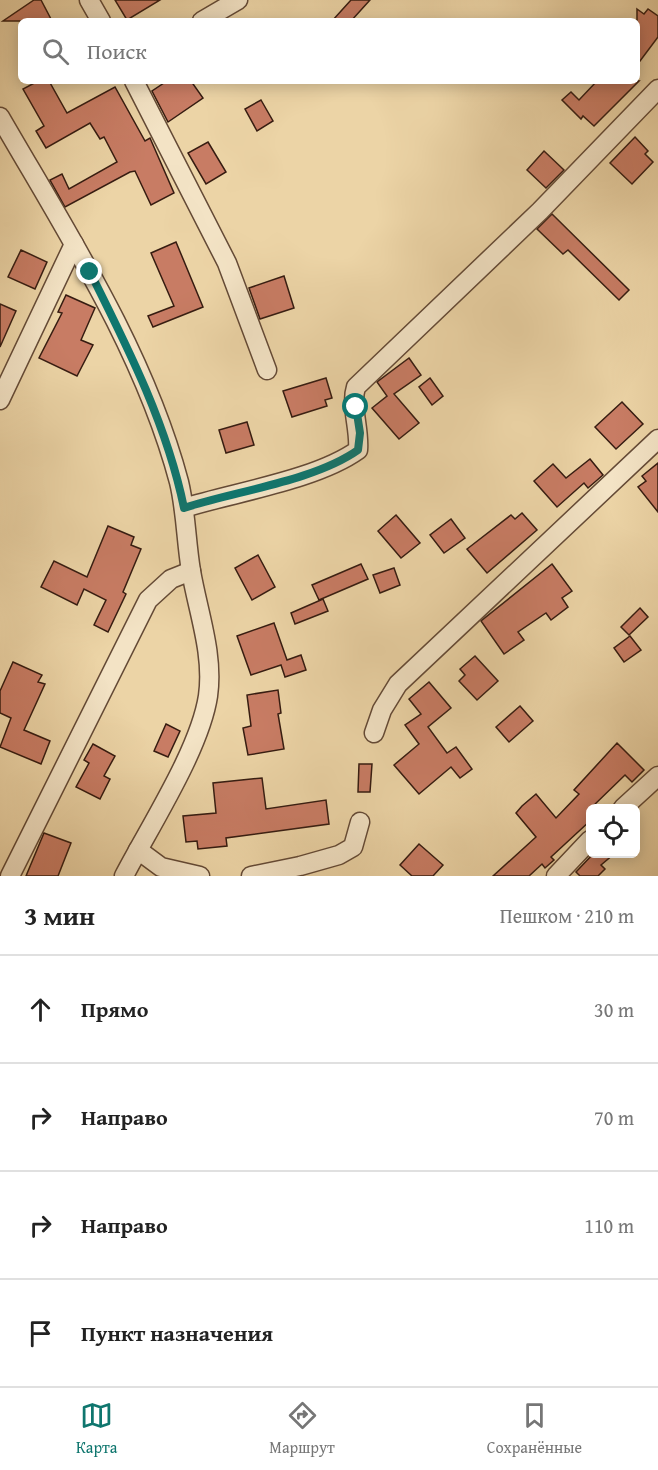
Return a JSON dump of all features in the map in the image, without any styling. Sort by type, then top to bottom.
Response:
[{"type":"street","points":[[88,0],[99,18]]},
{"type":"street","points":[[207,18],[238,0]]},
{"type":"street","points":[[136,84],[227,263],[267,370]]},
{"type":"street","points":[[184,508],[293,477],[344,460],[358,450],[360,433],[354,394],[356,387],[540,211],[658,89]]},
{"type":"street","points":[[0,117],[74,244],[128,348],[162,430],[184,508],[191,571],[207,645],[210,668],[208,697],[188,755],[124,876]]},
{"type":"street","points":[[0,400],[74,244]]},
{"type":"street","points":[[374,732],[382,710],[398,684],[658,439]]},
{"type":"street","points":[[10,876],[148,600],[171,579],[191,571]]},
{"type":"street","points":[[627,804],[658,776]]},
{"type":"street","points":[[251,876],[339,855],[353,847],[360,822]]},
{"type":"street","points":[[556,876],[586,845]]},
{"type":"street","points":[[138,850],[160,867],[200,876]]},
{"type":"building","points":[[34,0],[41,0],[50,18],[18,18],[18,21],[3,21]]},
{"type":"building","points":[[115,0],[160,0],[130,18],[126,18]]},
{"type":"building","points":[[351,0],[370,0],[354,18],[335,18]]},
{"type":"building","points":[[637,9],[644,14],[648,9],[658,16],[658,37],[640,61],[640,18],[637,18]]},
{"type":"building","points":[[32,84],[51,84],[67,113],[115,87],[145,141],[150,138],[174,193],[151,205],[135,171],[65,207],[50,180],[62,174],[69,189],[117,162],[104,137],[100,139],[90,123],[46,148],[36,131],[44,126],[23,89]]},
{"type":"building","points":[[162,84],[193,84],[203,98],[168,122],[152,91]]},
{"type":"building","points":[[594,84],[636,84],[594,126],[583,116],[581,119],[562,100],[571,92],[579,100]]},
{"type":"building","points":[[261,100],[273,121],[257,131],[245,109]]},
{"type":"building","points":[[635,137],[648,151],[645,154],[653,162],[632,184],[610,163]]},
{"type":"building","points":[[208,142],[226,172],[206,184],[188,153]]},
{"type":"building","points":[[544,151],[564,170],[546,188],[527,170]]},
{"type":"building","points":[[552,214],[629,290],[619,300],[568,250],[563,254],[537,229]]},
{"type":"building","points":[[176,242],[203,307],[153,327],[148,316],[174,306],[151,253]]},
{"type":"building","points":[[21,250],[47,262],[35,289],[8,277]]},
{"type":"building","points":[[284,276],[294,308],[260,319],[249,288]]},
{"type":"building","points":[[66,295],[95,308],[81,340],[93,345],[77,376],[39,358],[62,313],[58,312]]},
{"type":"building","points":[[0,304],[16,311],[0,347]]},
{"type":"building","points":[[409,358],[421,375],[394,394],[419,423],[399,439],[372,408],[387,396],[377,382]]},
{"type":"building","points":[[326,378],[332,398],[325,400],[327,406],[292,417],[283,391]]},
{"type":"building","points":[[430,378],[443,396],[432,405],[419,387]]},
{"type":"building","points":[[622,402],[643,424],[616,449],[595,427]]},
{"type":"building","points":[[247,422],[254,445],[226,453],[219,430]]},
{"type":"building","points":[[590,459],[603,475],[588,488],[584,483],[557,507],[534,481],[553,464],[566,478]]},
{"type":"building","points":[[658,463],[658,512],[638,487],[646,481],[642,476]]},
{"type":"building","points":[[522,513],[537,530],[487,573],[467,549],[511,515],[515,519]]},
{"type":"building","points":[[396,515],[420,543],[401,558],[378,531]]},
{"type":"building","points":[[451,519],[465,538],[444,553],[430,535]]},
{"type":"building","points":[[108,526],[134,537],[131,545],[141,549],[123,592],[126,594],[108,632],[94,625],[106,600],[84,589],[77,605],[41,587],[54,561],[87,577]]},
{"type":"building","points":[[258,555],[275,587],[252,600],[235,568]]},
{"type":"building","points":[[361,564],[368,579],[319,600],[312,585]]},
{"type":"building","points":[[552,564],[572,591],[562,598],[568,607],[551,620],[546,613],[518,632],[524,640],[504,654],[481,621]]},
{"type":"building","points":[[394,568],[400,585],[380,593],[373,575]]},
{"type":"building","points":[[323,599],[328,611],[295,624],[291,613]]},
{"type":"building","points":[[640,608],[648,617],[629,635],[621,627]]},
{"type":"building","points":[[274,623],[287,660],[301,655],[306,670],[285,677],[281,665],[251,675],[237,636]]},
{"type":"building","points":[[630,636],[641,650],[624,662],[614,648]]},
{"type":"building","points":[[475,656],[498,681],[477,700],[459,681],[465,675],[460,669]]},
{"type":"building","points":[[13,662],[42,675],[38,682],[45,684],[24,730],[50,741],[41,764],[0,747],[11,718],[0,713],[0,691]]},
{"type":"building","points":[[429,682],[451,708],[428,727],[447,753],[456,747],[472,769],[460,778],[451,767],[419,794],[394,765],[419,744],[405,725],[421,714],[409,699]]},
{"type":"building","points":[[278,690],[281,713],[278,714],[284,749],[248,755],[243,728],[251,726],[247,695]]},
{"type":"building","points":[[520,706],[533,721],[509,742],[496,727]]},
{"type":"building","points":[[166,724],[180,731],[168,757],[154,751]]},
{"type":"building","points":[[617,743],[644,770],[632,782],[625,775],[595,804],[586,804],[586,825],[551,857],[554,860],[545,868],[542,864],[529,876],[493,876],[536,837],[516,813],[522,806],[536,794],[556,818],[579,794],[574,790]]},
{"type":"building","points":[[93,744],[115,756],[104,776],[110,779],[100,799],[76,787],[89,763],[84,760]]},
{"type":"building","points":[[359,764],[372,764],[370,792],[358,792]]},
{"type":"building","points":[[262,778],[266,809],[326,800],[329,824],[226,838],[227,846],[198,849],[197,841],[186,842],[183,816],[216,813],[213,783]]},
{"type":"building","points":[[44,833],[71,843],[58,876],[26,876]]},
{"type":"building","points":[[419,844],[443,865],[433,876],[412,876],[400,865]]},
{"type":"building","points":[[589,858],[609,858],[601,865],[605,869],[598,876],[580,876],[576,872]]},
{"type":"route","points":[[90,272],[128,348],[162,430],[179,482],[184,508],[273,484],[344,460],[358,450],[360,433],[356,407]]}]
